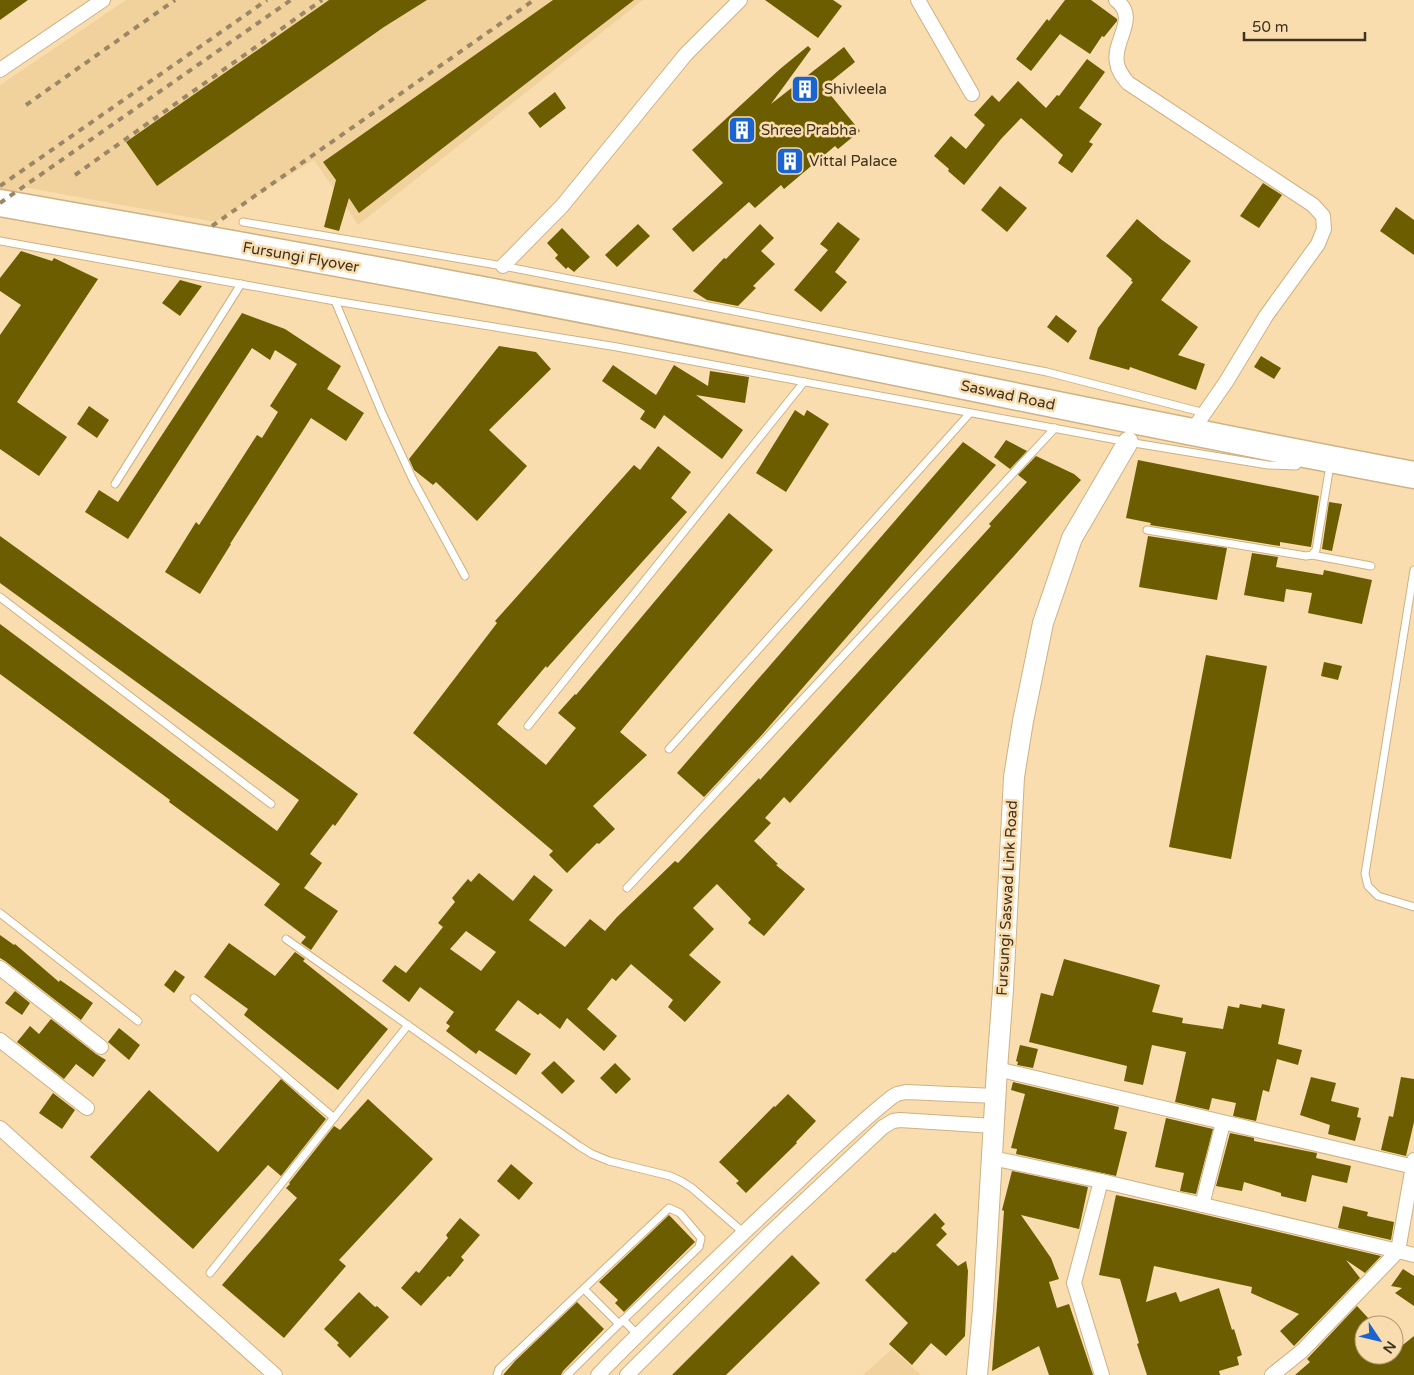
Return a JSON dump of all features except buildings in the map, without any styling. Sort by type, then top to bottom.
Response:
[{"type":"highway","name":"Fursungi Flyover","points":[[0,203],[456,285],[602,314]]},
{"type":"highway","name":"Saswad Road","points":[[602,314],[1199,422],[1318,457],[1414,475]]},
{"type":"street","points":[[0,70],[103,0]]},
{"type":"street","points":[[503,266],[562,206],[686,54],[740,0]]},
{"type":"street","points":[[918,0],[972,94]]},
{"type":"street","points":[[1116,0],[1122,4],[1126,13],[1126,23],[1118,45],[1116,61],[1121,75],[1128,83],[1313,205],[1323,216],[1324,229],[1318,244],[1266,316],[1199,422]]},
{"type":"street","name":"Fursungi Saswad Link Road","points":[[977,1375],[983,1310],[1003,990],[1014,777],[1022,721],[1043,623],[1072,538],[1128,442]]},
{"type":"street","points":[[0,968],[101,1047]]},
{"type":"street","points":[[0,1040],[87,1108]]},
{"type":"street","points":[[997,1068],[1223,1123],[1413,1165],[1398,1251],[1302,1351],[1272,1375]]},
{"type":"street","points":[[598,1375],[854,1129],[897,1094],[906,1092],[995,1096]]},
{"type":"street","points":[[627,1375],[771,1232],[883,1127],[893,1121],[900,1120],[994,1126]]},
{"type":"street","points":[[1202,1205],[1223,1123]]},
{"type":"street","points":[[0,1128],[275,1375]]},
{"type":"street","points":[[992,1158],[1101,1181],[1414,1255]]},
{"type":"street","points":[[1101,1181],[1074,1283],[1102,1375]]},
{"type":"lane","points":[[243,222],[503,266],[1047,372],[1199,422]]},
{"type":"lane","points":[[0,241],[241,284],[618,347],[1128,442],[1268,465],[1296,466],[1318,457],[1316,550],[1312,554],[1306,556],[1147,530]]},
{"type":"lane","points":[[115,484],[241,284]]},
{"type":"lane","points":[[335,300],[393,438],[413,480],[465,576]]},
{"type":"lane","points":[[528,726],[804,382]]},
{"type":"lane","points":[[669,749],[970,412]]},
{"type":"lane","points":[[627,888],[1055,428]]},
{"type":"lane","points":[[1312,554],[1371,566]]},
{"type":"lane","points":[[1414,570],[1365,874],[1368,886],[1378,896],[1414,907]]},
{"type":"lane","points":[[0,597],[272,804]]},
{"type":"lane","points":[[0,913],[138,1021]]},
{"type":"lane","points":[[286,939],[579,1146],[608,1161],[670,1176],[681,1181],[692,1188],[744,1233]]},
{"type":"lane","points":[[194,998],[334,1118]]},
{"type":"lane","points":[[210,1273],[408,1025]]},
{"type":"lane","points":[[497,1375],[499,1369],[669,1208],[680,1213],[701,1238],[700,1246],[567,1375]]},
{"type":"lane","points":[[584,1289],[638,1336]]},
{"type":"shaded area","points":[[126,0],[643,0],[358,225],[314,160],[215,222],[23,187],[0,203],[0,85]]},
{"type":"shaded area","points":[[892,1349],[921,1375],[863,1375]]},
{"type":"railway","points":[[26,105],[175,0]]},
{"type":"railway","points":[[0,186],[267,0]]},
{"type":"railway","points":[[0,203],[291,0]]},
{"type":"railway","points":[[75,175],[322,0]]},
{"type":"railway","points":[[212,226],[534,0]]},
{"type":"place","name":"Shivleela","points":[[805,89]]},
{"type":"place","name":"Shree Prabha","points":[[742,130]]},
{"type":"place","name":"Vittal Palace","points":[[790,161]]}]
